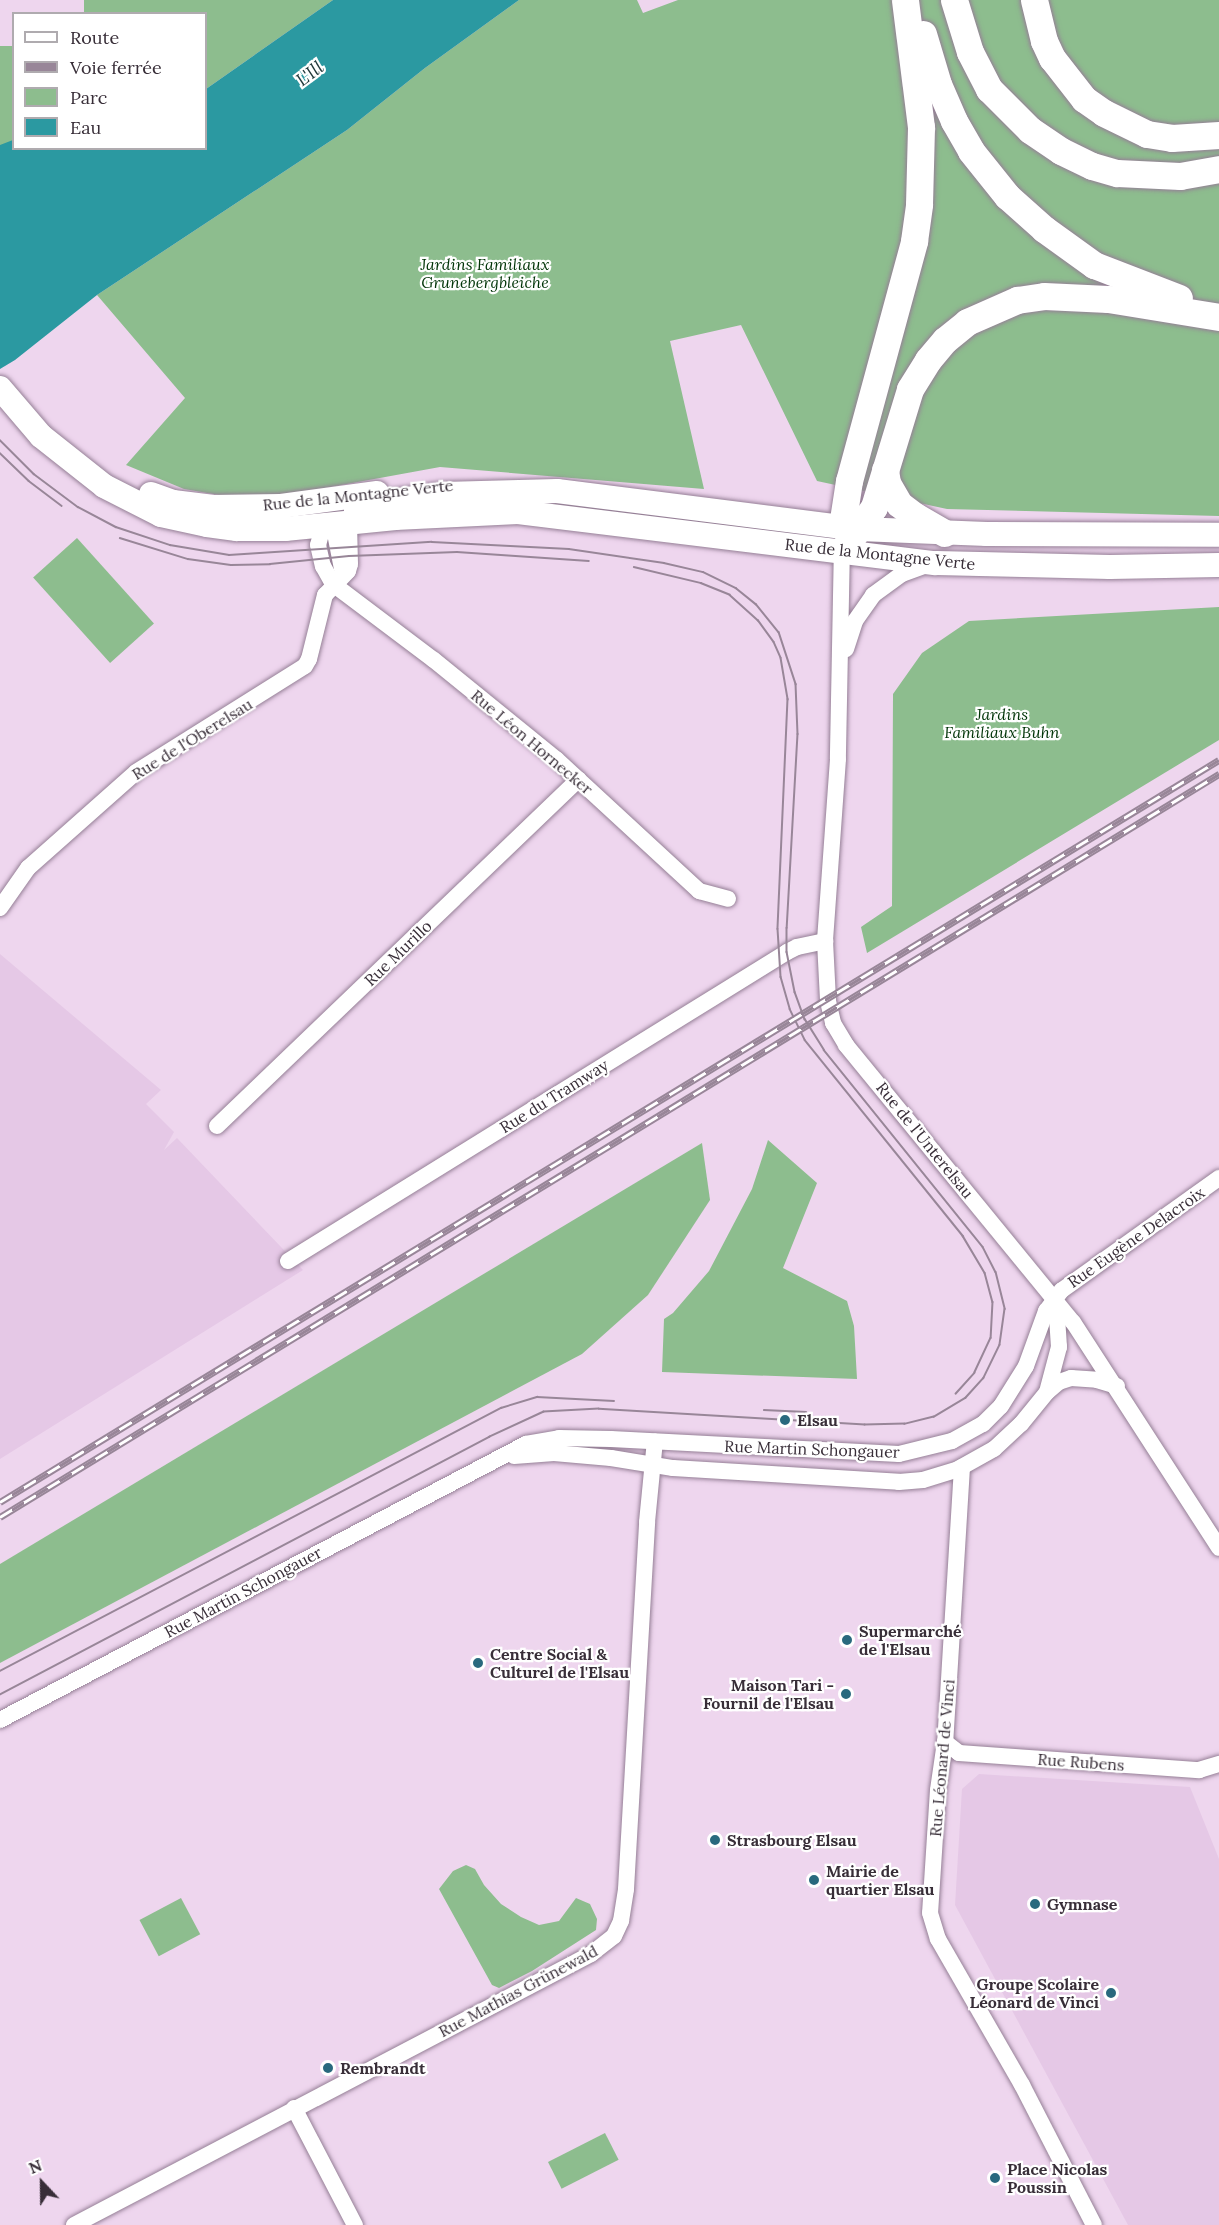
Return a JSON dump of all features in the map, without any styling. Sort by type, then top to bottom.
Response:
[{"type":"highway","points":[[848,535],[849,481],[914,241],[919,204],[921,127],[905,0]]},
{"type":"highway","points":[[919,0],[925,41],[946,103],[971,151],[1007,196],[1044,229],[1094,265],[1151,288],[1219,309]]},
{"type":"highway","points":[[954,0],[970,52],[989,89],[1030,130],[1061,151],[1092,166],[1117,173],[1180,176],[1219,169]]},
{"type":"highway","points":[[1034,0],[1044,41],[1052,58],[1084,99],[1104,113],[1147,134],[1172,138],[1219,135]]},
{"type":"highway","points":[[848,535],[874,507],[910,388],[927,360],[945,340],[967,322],[1017,300],[1044,296],[1108,299],[1219,317]]},
{"type":"highway","points":[[885,470],[892,494],[899,504],[944,533]]},
{"type":"main road","name":"Rue de la Montagne Verte","points":[[0,388],[21,416],[83,471],[123,497],[183,522],[237,529],[285,529],[347,514],[449,483],[557,491],[658,504],[848,535],[936,563],[1110,567],[1219,566]]},
{"type":"main road","name":"Rue de la Montagne Verte","points":[[61,453],[117,480],[173,502],[212,507],[305,503],[347,514],[518,512],[650,527],[672,532],[848,535],[944,533],[1219,535]]},
{"type":"main road","points":[[305,503],[347,514]]},
{"type":"street","points":[[338,580],[323,566],[318,545],[321,534],[347,514]]},
{"type":"street","name":"Rue de l'Oberelsau","points":[[0,908],[28,868],[136,772],[304,666],[309,659],[325,595],[350,564],[347,514]]},
{"type":"street","name":"Rue de l'Unterelsau","points":[[848,535],[838,759],[825,941],[828,1001],[840,1036],[1055,1299],[1117,1386],[1219,1548]]},
{"type":"street","name":"Rue de l'Unterelsau","points":[[841,670],[855,621],[866,602],[878,589],[902,573],[936,563]]},
{"type":"street","name":"Rue Léon Hornecker","points":[[338,580],[579,779],[699,891],[728,899]]},
{"type":"street","name":"Rue Murillo","points":[[217,1126],[579,779]]},
{"type":"street","name":"Rue du Tramway","points":[[288,1261],[788,952],[797,947],[825,941]]},
{"type":"street","name":"Rue Eugène Delacroix","points":[[1055,1299],[1072,1280],[1219,1178]]},
{"type":"street","name":"Rue Martin Schongauer","points":[[485,1465],[532,1453],[611,1458],[652,1466],[910,1482],[962,1467],[1007,1439],[1047,1392],[1059,1347],[1055,1299]]},
{"type":"street","name":"Rue Martin Schongauer","points":[[0,1720],[526,1444],[559,1438],[899,1454],[951,1441],[983,1424],[1001,1406],[1026,1366],[1046,1311],[1055,1299]]},
{"type":"street","points":[[1047,1392],[1059,1382],[1071,1378],[1097,1380],[1117,1386]]},
{"type":"street","name":"Rue Mathias Grünewald","points":[[74,2225],[591,1954],[614,1936],[621,1921],[626,1889],[655,1441]]},
{"type":"street","name":"Rue Léonard de Vinci","points":[[962,1467],[945,1742],[938,1790],[930,1913],[939,1939],[1022,2085],[1094,2225]]},
{"type":"street","name":"Rue Rubens","points":[[945,1742],[959,1753],[1199,1770],[1219,1764]]},
{"type":"street","points":[[294,2108],[356,2225]]},
{"type":"shaded area","points":[[0,954],[161,1090],[146,1104],[174,1132],[164,1150],[177,1138],[303,1270],[0,1459]]},
{"type":"shaded area","name":"Groupe Scolaire Léonard de Vinci","points":[[979,1774],[1190,1787],[1219,1859],[1219,2225],[1128,2225],[955,1905],[962,1789]]},
{"type":"green space","points":[[84,0],[333,0],[207,88],[207,12],[84,12]]},
{"type":"green space","name":"Jardins Familiaux Grunebergbleiche","points":[[519,0],[637,0],[643,13],[678,0],[1219,0],[1219,516],[947,509],[817,481],[741,325],[670,341],[704,489],[440,467],[292,494],[231,497],[184,489],[126,465],[185,398],[97,295],[347,130],[425,68]]},
{"type":"green space","points":[[0,46],[12,46],[12,145],[0,145]]},
{"type":"green space","points":[[77,538],[154,623],[110,663],[33,577]]},
{"type":"green space","name":"Jardins Familiaux Buhn","points":[[1219,607],[1219,740],[867,953],[861,927],[892,906],[893,694],[922,653],[969,621]]},
{"type":"green space","points":[[768,1140],[817,1183],[783,1268],[847,1301],[854,1326],[857,1379],[662,1372],[664,1319],[673,1313],[709,1271],[752,1189]]},
{"type":"green space","points":[[702,1143],[710,1200],[648,1295],[582,1354],[0,1663],[0,1564]]},
{"type":"green space","points":[[466,1865],[475,1869],[484,1885],[501,1904],[521,1917],[539,1925],[559,1921],[576,1898],[590,1904],[597,1919],[596,1930],[532,1971],[499,1988],[492,1985],[439,1889],[453,1871]]},
{"type":"green space","points":[[181,1898],[200,1934],[159,1956],[140,1920]]},
{"type":"green space","points":[[605,2133],[619,2160],[562,2189],[548,2162]]},
{"type":"water","name":"L'Ill","points":[[333,0],[519,0],[425,68],[347,130],[97,295],[15,360],[0,369],[0,145],[12,140],[12,150],[207,150],[207,88]]},
{"type":"tram line","points":[[0,440],[34,474],[78,507],[116,527],[170,545],[229,555],[432,542],[569,549],[664,563],[703,572],[736,588],[756,604],[779,632],[796,684],[798,734],[787,928],[787,952],[795,992],[805,1019],[824,1050],[983,1247],[996,1272],[1005,1309],[1000,1345],[984,1378],[966,1398],[934,1417],[905,1424],[865,1425],[599,1409],[544,1412],[490,1437],[0,1695]]},
{"type":"tram line","points":[[0,453],[29,481],[62,506]]},
{"type":"tram line","points":[[120,538],[188,559],[231,565],[270,564],[349,556],[457,552],[589,561]]},
{"type":"tram line","points":[[634,567],[701,583],[730,595],[758,620],[774,642],[781,658],[788,699],[778,929],[781,977],[790,1009],[805,1040],[963,1236],[985,1273],[993,1302],[991,1338],[975,1373],[956,1394]]},
{"type":"tram line","points":[[0,1671],[501,1408],[537,1397],[614,1401]]},
{"type":"tram line","points":[[764,1410],[806,1412]]},
{"type":"railway","points":[[0,1502],[1219,760]]},
{"type":"railway","points":[[0,1517],[1219,774]]},
{"type":"place","name":"Elsau","points":[[785,1420]]},
{"type":"place","name":"Supermarché de l'Elsau","points":[[847,1640]]},
{"type":"place","name":"Centre Social & Culturel de l'Elsau","points":[[478,1663]]},
{"type":"place","name":"Maison Tari - Fournil de l'Elsau","points":[[846,1694]]},
{"type":"place","name":"Strasbourg Elsau","points":[[715,1840]]},
{"type":"place","name":"Mairie de quartier Elsau","points":[[814,1880]]},
{"type":"place","name":"Gymnase","points":[[1035,1904]]},
{"type":"place","name":"Groupe Scolaire Léonard de Vinci","points":[[1111,1993]]},
{"type":"place","name":"Rembrandt","points":[[328,2068]]},
{"type":"place","name":"Place Nicolas Poussin","points":[[995,2178]]}]
